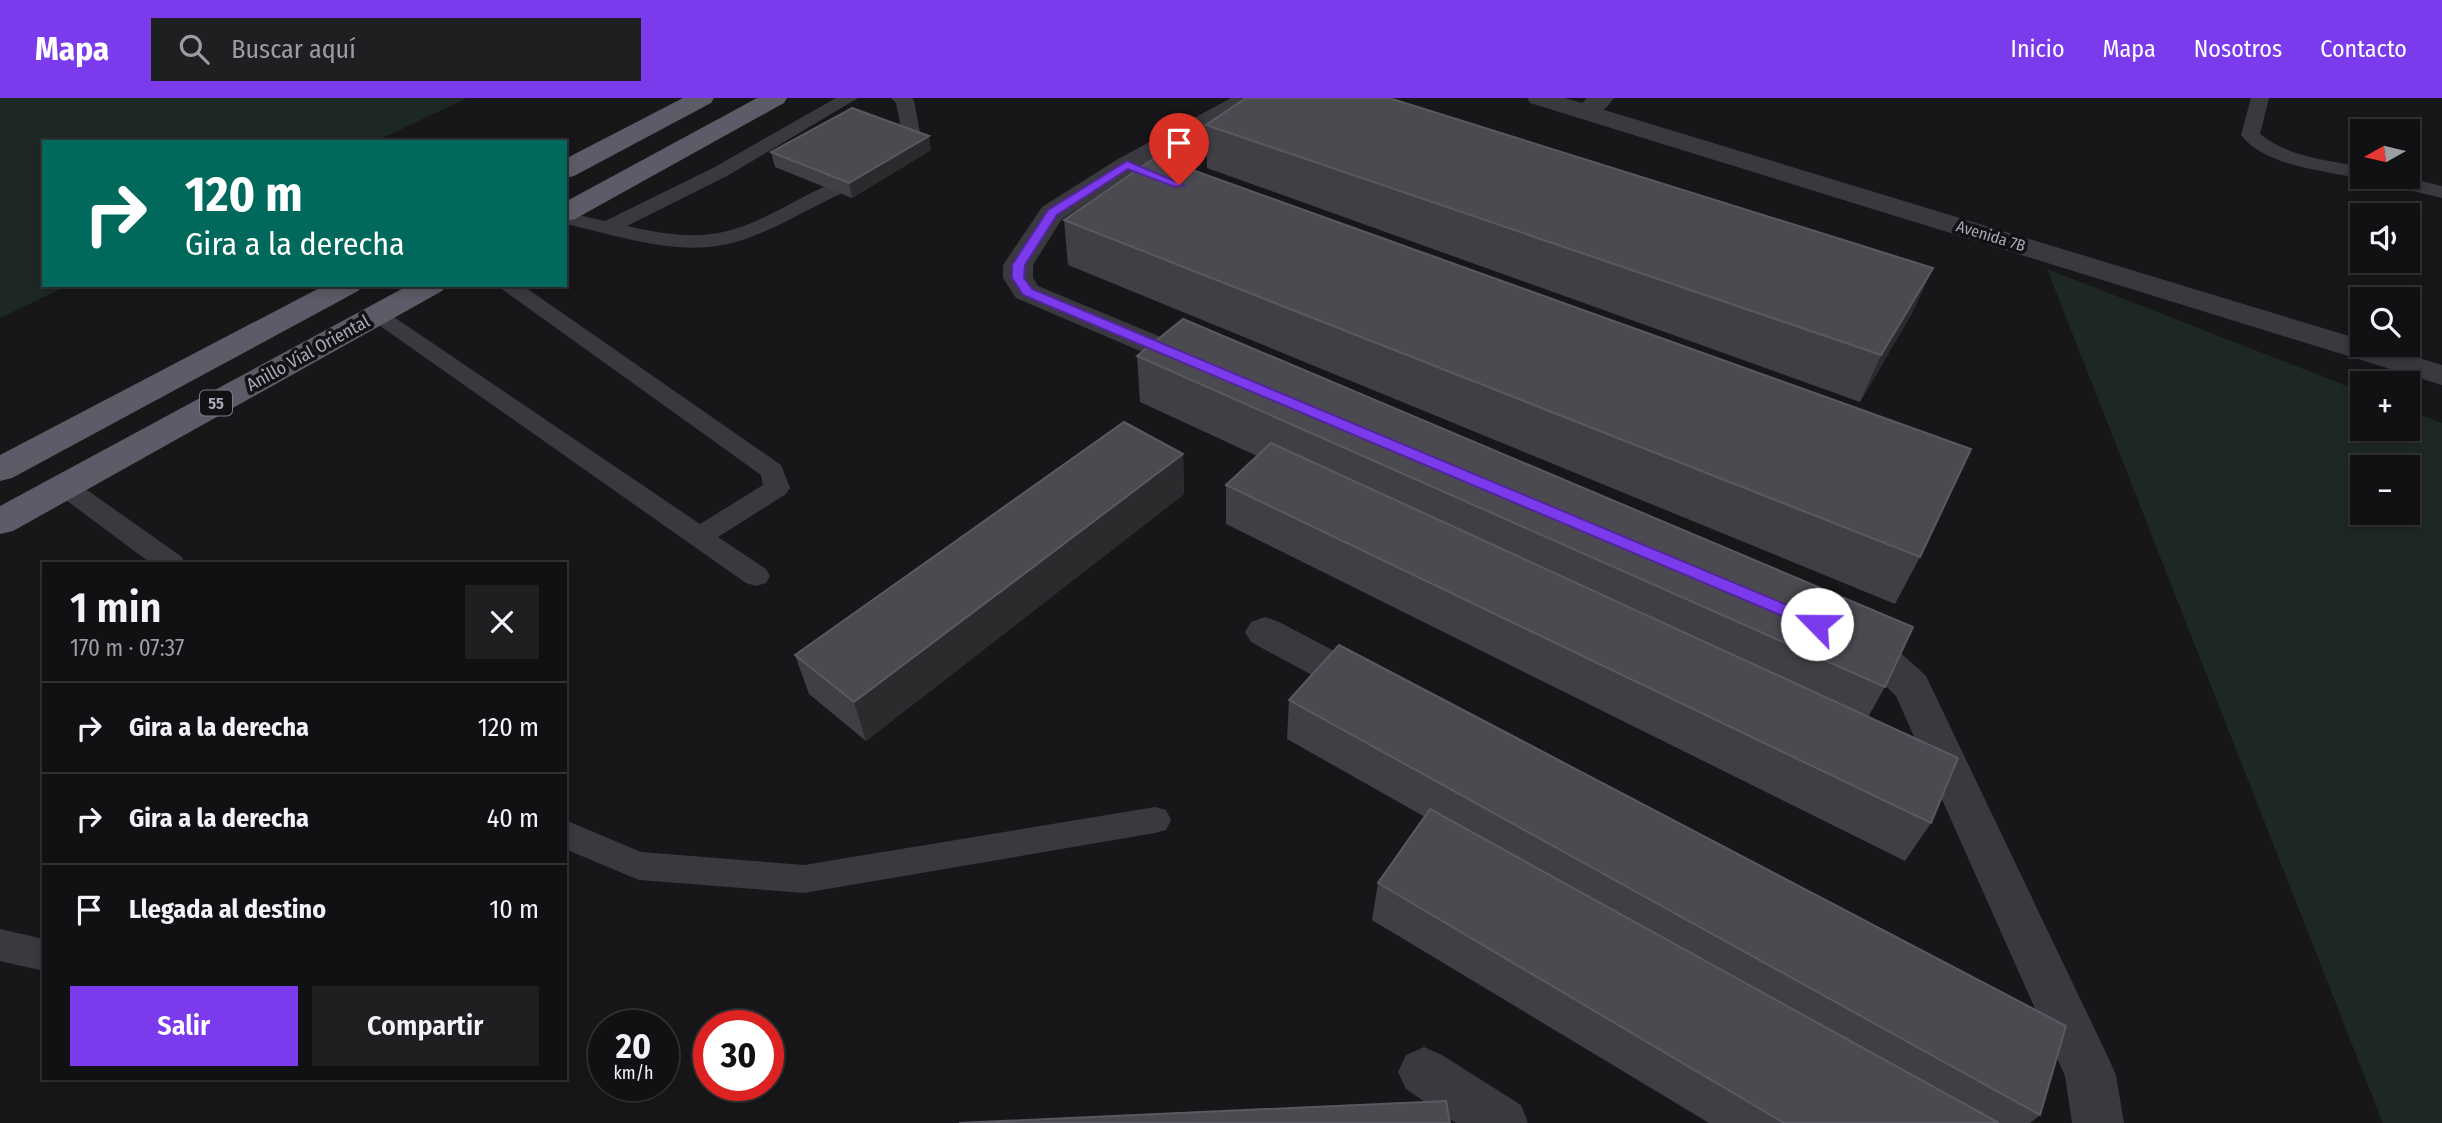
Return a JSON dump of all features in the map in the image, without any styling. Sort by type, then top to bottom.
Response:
[{"type":"highway","points":[[567,169],[702,98]]},
{"type":"highway","points":[[567,214],[775,98]]},
{"type":"highway","name":"55","points":[[0,470],[344,287]]},
{"type":"highway","name":"Anillo Vial Oriental","points":[[0,522],[428,287]]},
{"type":"street","points":[[1231,377],[1027,292],[1018,278],[1018,265],[1052,213],[1127,165],[1249,98]]},
{"type":"street","name":"Avenida 7B","points":[[1539,98],[1593,105],[2442,375]]},
{"type":"street","points":[[1127,165],[1166,180]]},
{"type":"street","points":[[1817,624],[1843,635],[1881,657],[1912,687],[2090,1075],[2098,1123]]},
{"type":"street","points":[[1265,632],[1400,705]]},
{"type":"street","points":[[2028,1042],[2090,1075]]},
{"type":"street","points":[[1424,1072],[1502,1123]]},
{"type":"lane","points":[[609,227],[720,172],[849,98]]},
{"type":"lane","points":[[900,98],[905,101],[913,143]]},
{"type":"lane","points":[[2260,98],[2250,135],[2256,141],[2279,153],[2350,170]]},
{"type":"lane","points":[[2420,187],[2442,192]]},
{"type":"lane","points":[[567,216],[669,239],[703,241],[729,237],[833,190]]},
{"type":"lane","points":[[510,287],[772,471],[776,488],[699,537]]},
{"type":"lane","points":[[377,316],[756,576]]},
{"type":"lane","points":[[64,486],[169,562]]},
{"type":"lane","points":[[567,835],[639,866],[804,879],[1155,820]]},
{"type":"lane","points":[[0,944],[42,954]]},
{"type":"shaded area","points":[[0,98],[467,98],[378,140],[42,140],[42,287],[65,287],[0,318]]},
{"type":"shaded area","points":[[2047,269],[2350,387],[2350,441],[2420,441],[2420,415],[2442,423],[2442,1123],[2383,1123]]},
{"type":"building","points":[[1246,98],[1389,98],[1933,268],[1881,355],[1206,125]]},
{"type":"building","points":[[852,108],[929,136],[849,183],[771,152]]},
{"type":"building","points":[[1156,157],[1971,449],[1920,557],[1064,220]]},
{"type":"building","points":[[1183,319],[1913,627],[1885,687],[1137,356]]},
{"type":"building","points":[[1124,422],[1183,454],[854,702],[795,655]]},
{"type":"building","points":[[1271,443],[1958,758],[1931,823],[1226,485]]},
{"type":"building","points":[[1339,645],[2066,1026],[2040,1115],[1289,700]]},
{"type":"building","points":[[1430,809],[1999,1123],[1784,1123],[1378,883]]},
{"type":"building","points":[[1446,1101],[1450,1123],[959,1123]]},
{"type":"route","points":[[1179,185],[1127,165],[1052,213],[1018,265],[1018,278],[1027,292],[1817,624]]}]
